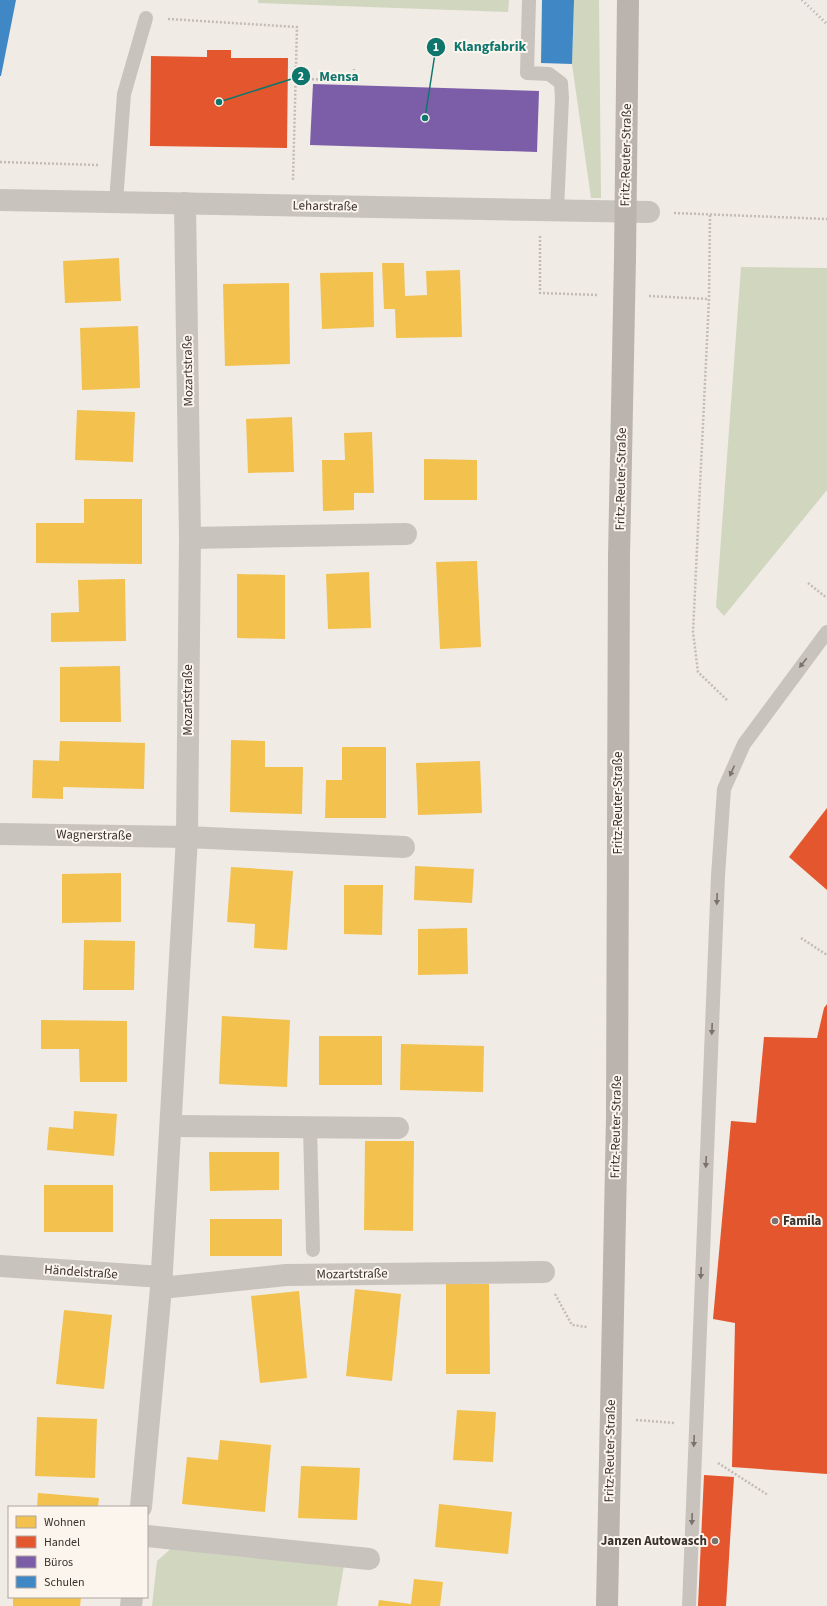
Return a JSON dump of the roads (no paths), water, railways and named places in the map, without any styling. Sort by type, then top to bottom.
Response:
[{"type":"street","name":"Fritz-Reuter-Straße","points":[[607,1606],[617,1118],[619,564],[625,296],[628,0]]},
{"type":"street","name":"Leharstraße","points":[[0,200],[649,212]]},
{"type":"street","name":"Mozartstraße","points":[[141,1506],[162,1283],[187,837],[190,538],[185,203]]},
{"type":"street","points":[[190,538],[406,534]]},
{"type":"street","name":"Wagnerstraße","points":[[0,834],[187,837]]},
{"type":"street","points":[[187,837],[404,847]]},
{"type":"street","points":[[172,1126],[398,1128]]},
{"type":"street","name":"Händelstraße","points":[[0,1266],[162,1283]]},
{"type":"street","name":"Mozartstraße","points":[[162,1283],[286,1275],[544,1272]]},
{"type":"street","points":[[148,1536],[369,1559]]},
{"type":"lane","points":[[529,0],[527,73],[550,74],[561,83],[562,98],[548,210]]},
{"type":"lane","points":[[116,202],[124,94],[146,18]]},
{"type":"lane","points":[[688,1606],[718,876],[724,789],[744,744],[827,632]]},
{"type":"lane","points":[[310,1127],[314,1250]]},
{"type":"railway","points":[[802,0],[827,24]]},
{"type":"place","name":"Mensa","points":[[219,102]]},
{"type":"place","name":"Klangfabrik","points":[[425,118]]},
{"type":"place","name":"Famila","points":[[775,1221]]},
{"type":"place","name":"Janzen Autowasch","points":[[715,1541]]}]
